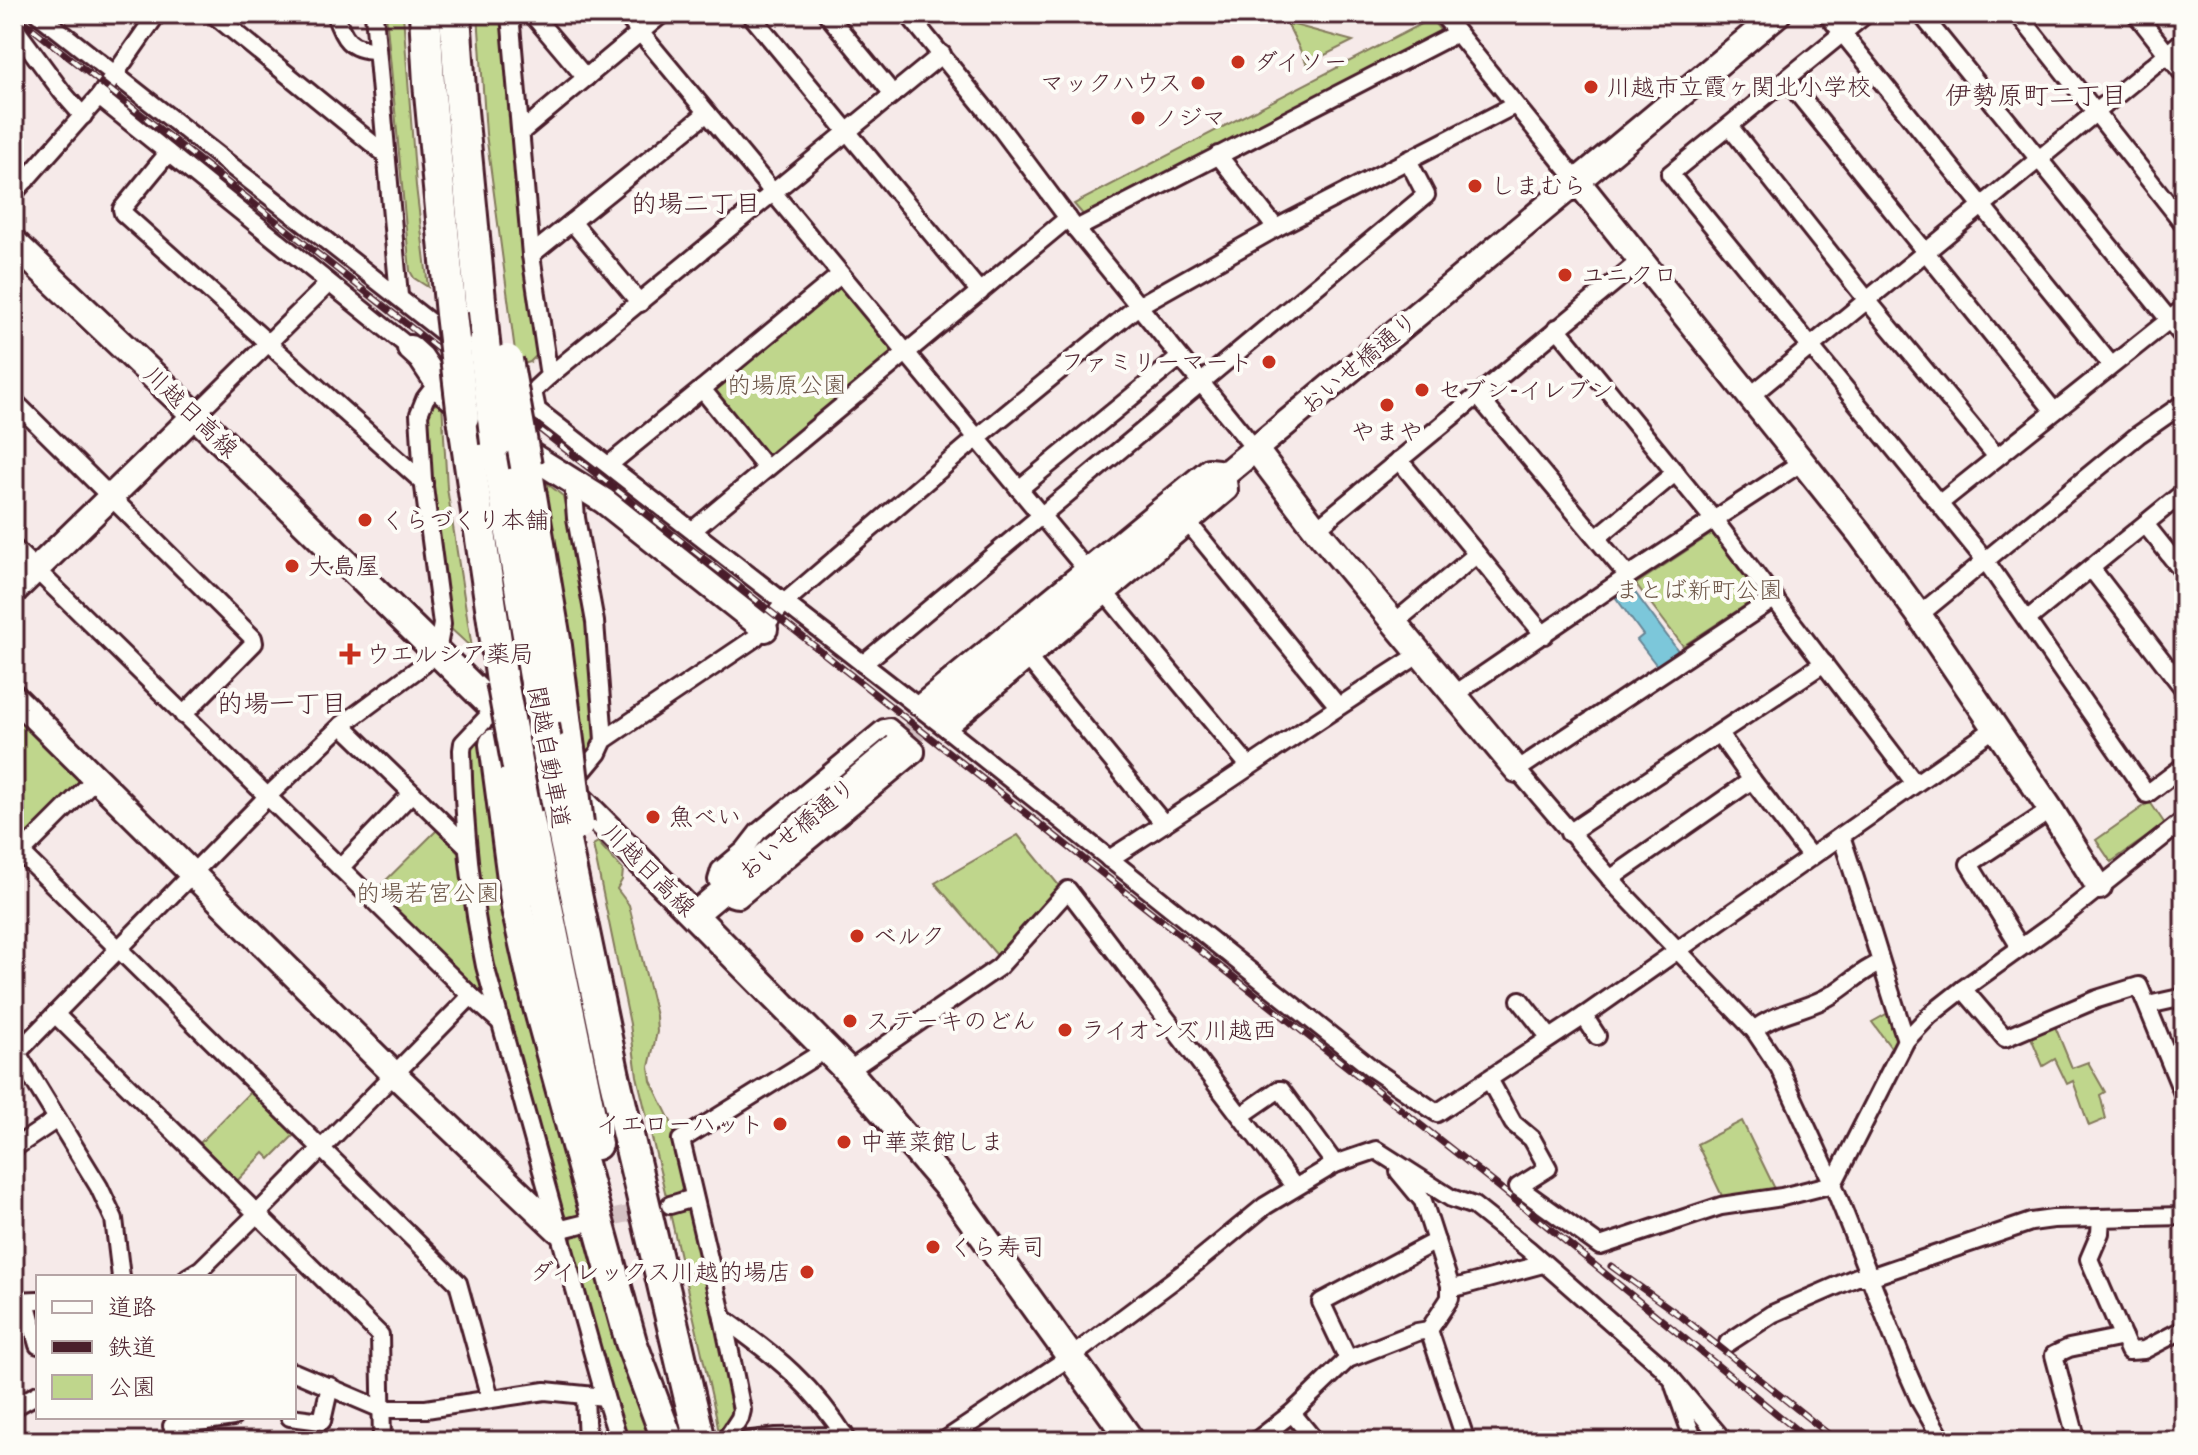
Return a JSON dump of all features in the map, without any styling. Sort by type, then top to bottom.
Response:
[{"type":"highway","name":"関越自動車道","points":[[425,14],[451,314],[480,537],[495,685],[518,767],[609,1202],[668,1441]]},
{"type":"highway","name":"関越自動車道","points":[[455,14],[460,90],[496,351],[496,443],[543,725],[568,807],[614,1076],[708,1440]]},
{"type":"highway","points":[[496,351],[526,466],[556,646],[569,749],[568,807]]},
{"type":"highway","points":[[495,685],[495,744],[517,908],[539,1007],[631,1342],[668,1441]]},
{"type":"main road","name":"川越日高線","points":[[14,243],[437,652],[495,685],[568,807],[694,915],[848,1071],[951,1191],[1131,1441]]},
{"type":"street","points":[[38,14],[399,296],[537,410],[863,664],[934,715],[1374,1070],[1437,1113],[1584,1016],[1995,728]]},
{"type":"street","points":[[14,193],[20,175],[83,116],[157,14]]},
{"type":"street","points":[[213,14],[385,154]]},
{"type":"street","points":[[335,14],[343,36],[360,50],[376,50]]},
{"type":"street","points":[[374,14],[399,296]]},
{"type":"street","points":[[510,14],[531,255],[549,376]]},
{"type":"street","points":[[532,14],[586,78]]},
{"type":"street","points":[[625,14],[1084,567]]},
{"type":"street","points":[[521,132],[662,14]]},
{"type":"street","points":[[750,14],[980,292]]},
{"type":"street","points":[[827,14],[893,94]]},
{"type":"street","points":[[908,14],[1072,224],[1394,623],[1569,833],[1754,1030],[1779,1067],[1833,1184],[1906,1369],[1943,1441]]},
{"type":"street","points":[[1442,14],[1860,534],[1919,615],[2051,810],[2099,887]]},
{"type":"street","name":"おいせ橋通り","points":[[934,715],[1778,14]]},
{"type":"street","points":[[1827,14],[2111,365]]},
{"type":"street","points":[[1866,14],[1670,174],[1985,560],[2147,794],[2184,766]]},
{"type":"street","points":[[1921,14],[2184,338]]},
{"type":"street","points":[[2018,14],[2184,224]]},
{"type":"street","points":[[2136,14],[2184,75]]},
{"type":"street","points":[[14,27],[83,116]]},
{"type":"street","points":[[693,530],[980,292],[1072,224],[1218,155],[1457,33]]},
{"type":"street","points":[[1749,397],[2184,40]]},
{"type":"street","points":[[537,410],[533,391],[549,376],[942,54]]},
{"type":"street","points":[[1786,79],[2054,411]]},
{"type":"street","points":[[99,97],[410,348],[421,358],[443,391],[498,434],[604,501],[765,629]]},
{"type":"street","points":[[604,740],[755,638],[785,602],[1138,306],[1276,228],[1515,105]]},
{"type":"street","points":[[531,255],[707,113]]},
{"type":"street","points":[[1729,126],[1997,457]]},
{"type":"street","points":[[168,153],[122,209],[123,213],[424,483]]},
{"type":"street","points":[[1218,155],[1276,228]]},
{"type":"street","points":[[863,664],[1426,195],[1408,160]]},
{"type":"street","points":[[572,222],[640,303]]},
{"type":"street","points":[[1316,529],[1640,261]]},
{"type":"street","points":[[610,464],[840,275]]},
{"type":"street","points":[[14,591],[329,283]]},
{"type":"street","points":[[1940,503],[2184,308]]},
{"type":"street","points":[[1557,328],[1713,519],[1914,782]]},
{"type":"street","points":[[1019,489],[1179,358]]},
{"type":"street","points":[[121,1275],[114,1219],[99,1187],[16,1051],[342,725],[437,652],[442,624],[424,483],[419,414],[425,399],[438,382]]},
{"type":"street","points":[[702,389],[766,468]]},
{"type":"street","points":[[1477,395],[1628,576]]},
{"type":"street","points":[[14,401],[253,638],[254,643],[183,715]]},
{"type":"street","points":[[1919,615],[2138,435],[2184,403]]},
{"type":"street","points":[[1399,460],[1544,635]]},
{"type":"street","points":[[1455,694],[1802,462]]},
{"type":"street","points":[[1208,467],[1218,468],[1225,474],[1229,491],[1107,595],[1029,659],[934,715],[1084,567],[1208,467]]},
{"type":"street","points":[[1598,537],[1676,472]]},
{"type":"street","points":[[568,807],[604,740],[595,622],[576,518],[573,481]]},
{"type":"street","points":[[2028,619],[2184,492]]},
{"type":"street","points":[[2145,524],[2184,573]]},
{"type":"street","points":[[1190,525],[1338,706]]},
{"type":"street","points":[[14,548],[501,1023]]},
{"type":"street","points":[[1394,623],[1477,554]]},
{"type":"street","points":[[2091,568],[2184,689]]},
{"type":"street","points":[[1107,595],[1249,766]]},
{"type":"street","points":[[1517,770],[1775,598]]},
{"type":"street","points":[[1109,859],[1420,654]]},
{"type":"street","points":[[1029,659],[1164,824]]},
{"type":"street","points":[[1569,833],[1824,663]]},
{"type":"street","points":[[495,685],[462,750],[474,909],[501,1023],[619,1441]]},
{"type":"street","points":[[14,697],[394,1074],[558,1230]]},
{"type":"street","points":[[342,725],[467,846]]},
{"type":"street","points":[[1720,735],[1810,856]]},
{"type":"street","name":"おいせ橋通り","points":[[694,915],[900,741]]},
{"type":"street","points":[[96,778],[18,849],[458,1283],[490,1398]]},
{"type":"street","points":[[1610,879],[1752,780]]},
{"type":"street","points":[[340,868],[412,793]]},
{"type":"street","points":[[2020,947],[1969,864],[2051,810]]},
{"type":"street","points":[[1489,1079],[1513,1123],[1532,1139],[1548,1168],[1518,1187],[1600,1246],[1721,1206],[1782,1197],[1833,1184],[1906,1040],[1930,1015],[2184,820]]},
{"type":"street","points":[[2164,835],[2184,833]]},
{"type":"street","points":[[1841,836],[1906,1040]]},
{"type":"street","points":[[848,1071],[999,967],[1068,890],[1294,1186]]},
{"type":"street","points":[[1754,1030],[1765,1021],[1832,995],[1860,971],[1880,963]]},
{"type":"street","points":[[1963,989],[2005,1038],[2097,999],[2139,986],[2184,1096]]},
{"type":"street","points":[[191,1275],[257,1214],[471,996]]},
{"type":"street","points":[[2148,1005],[2184,997]]},
{"type":"street","points":[[1520,1000],[1550,1038]]},
{"type":"street","points":[[55,1014],[380,1335],[382,1441]]},
{"type":"street","points":[[1584,1016],[1597,1036]]},
{"type":"street","points":[[708,1440],[740,1418],[742,1410],[681,1140],[827,1049]]},
{"type":"street","points":[[1242,1115],[1281,1090],[1335,1164]]},
{"type":"street","points":[[14,1148],[57,1119]]},
{"type":"street","points":[[944,1441],[1071,1356],[1294,1186],[1335,1164],[1376,1150],[1451,1198],[1474,1206],[1661,1366],[1724,1441]]},
{"type":"street","points":[[1256,1441],[1292,1413],[1348,1359],[1429,1330],[1445,1309],[1450,1298],[1450,1285],[1423,1201],[1400,1174],[1396,1164]]},
{"type":"street","points":[[670,1205],[694,1198]]},
{"type":"street","points":[[1728,1343],[1772,1314],[1857,1277],[1870,1277],[2031,1222],[2184,1216]]},
{"type":"street","points":[[2101,1218],[2100,1233],[2089,1259],[2129,1351],[2144,1350],[2184,1329]]},
{"type":"street","points":[[558,1230],[586,1223]]},
{"type":"street","points":[[1348,1359],[1321,1302],[1436,1241]]},
{"type":"street","points":[[1450,1285],[1458,1287],[1543,1264]]},
{"type":"street","points":[[26,1301],[36,1338]]},
{"type":"street","points":[[723,1318],[796,1374],[823,1404],[846,1437]]},
{"type":"street","points":[[1429,1330],[1466,1441]]},
{"type":"street","points":[[2077,1441],[2054,1355],[2069,1348],[2123,1337]]},
{"type":"street","points":[[296,1373],[381,1409],[426,1409],[545,1391],[605,1397]]},
{"type":"street","points":[[1672,1379],[1694,1441]]},
{"type":"street","points":[[296,1418],[322,1421],[330,1386]]},
{"type":"street","points":[[14,1407],[36,1395]]},
{"type":"street","points":[[585,1397],[587,1441]]},
{"type":"street","points":[[1292,1413],[1315,1441]]},
{"type":"street","points":[[172,1428],[222,1419]]},
{"type":"street","points":[[744,1441],[776,1437],[846,1437]]},
{"type":"green space","points":[[386,14],[403,14],[416,186],[428,287],[414,278],[410,271]]},
{"type":"green space","points":[[478,14],[501,14],[522,246],[537,355],[530,362],[517,366],[486,134]]},
{"type":"green space","points":[[1431,19],[1440,30],[1439,36],[1085,217],[1074,204]]},
{"type":"green space","points":[[1287,23],[1353,41],[1307,64]]},
{"type":"green space","name":"的場原公園","points":[[834,286],[841,286],[894,350],[893,356],[767,459],[711,392]]},
{"type":"green space","points":[[442,402],[447,488],[472,648],[450,628],[447,616],[424,418],[431,406]]},
{"type":"green space","points":[[535,474],[563,496],[585,603],[596,743],[583,756]]},
{"type":"green space","name":"まとば新町公園","points":[[1713,533],[1761,595],[1683,646],[1636,584]]},
{"type":"green space","points":[[14,707],[85,777],[84,784],[20,844],[14,838]]},
{"type":"green space","points":[[481,739],[506,930],[650,1441],[628,1441],[625,1437],[571,1242],[573,1236],[579,1233],[574,1218],[563,1214],[558,1203],[491,956],[478,876],[471,750]]},
{"type":"green space","points":[[2150,802],[2165,824],[2111,862],[2096,840]]},
{"type":"green space","name":"的場若宮公園","points":[[438,829],[462,856],[465,908],[485,992],[477,995],[374,892]]},
{"type":"green space","points":[[1018,835],[1061,888],[1001,960],[935,883]]},
{"type":"green space","points":[[598,842],[623,870],[617,889],[629,905],[656,1016],[657,1032],[649,1067],[651,1081],[674,1128],[685,1185],[680,1192],[672,1195],[666,1196],[637,1076],[630,1024],[593,845]]},
{"type":"green space","points":[[1890,1012],[1898,1036],[1892,1049],[1872,1022]]},
{"type":"green space","points":[[2054,1024],[2072,1068],[2088,1062],[2105,1092],[2100,1095],[2106,1119],[2089,1126],[2073,1081],[2067,1084],[2055,1059],[2043,1066],[2030,1035]]},
{"type":"green space","points":[[253,1089],[296,1133],[270,1159],[264,1153],[235,1183],[197,1146]]},
{"type":"green space","points":[[1742,1121],[1778,1195],[1730,1200],[1722,1196],[1697,1144]]},
{"type":"green space","points":[[675,1210],[689,1211],[692,1215],[738,1414],[722,1430],[718,1428],[670,1213]]},
{"type":"water","points":[[1631,587],[1679,652],[1658,667],[1637,640],[1643,635],[1616,598]]},
{"type":"tunnel","points":[[900,743],[939,712]]},
{"type":"tunnel","points":[[592,1222],[651,1209]]},
{"type":"railway","points":[[14,14],[1493,1182],[1810,1441]]},
{"type":"railway","points":[[1611,1266],[1682,1317],[1837,1441]]},
{"type":"place","name":"ダイソー","points":[[1238,62]]},
{"type":"place","name":"マックハウス","points":[[1198,83]]},
{"type":"place","name":"川越市立霞ヶ関北小学校","points":[[1591,87]]},
{"type":"place","name":"ノジマ","points":[[1138,118]]},
{"type":"place","name":"しまむら","points":[[1475,186]]},
{"type":"place","name":"ユニクロ","points":[[1565,275]]},
{"type":"place","name":"ファミリーマート","points":[[1269,362]]},
{"type":"place","name":"セブン-イレブン","points":[[1422,390]]},
{"type":"place","name":"やまや","points":[[1387,405]]},
{"type":"place","name":"くらづくり本舗","points":[[365,520]]},
{"type":"place","name":"大島屋","points":[[292,566]]},
{"type":"place","name":"ウエルシア薬局","points":[[350,654]]},
{"type":"place","name":"魚べい","points":[[653,817]]},
{"type":"place","name":"ベルク","points":[[857,936]]},
{"type":"place","name":"ステーキのどん","points":[[850,1021]]},
{"type":"place","name":"ライオンズ 川越西","points":[[1065,1030]]},
{"type":"place","name":"イエローハット","points":[[780,1124]]},
{"type":"place","name":"中華菜館しま","points":[[844,1142]]},
{"type":"place","name":"くら寿司","points":[[933,1247]]},
{"type":"place","name":"ダイレックス川越的場店","points":[[807,1272]]},
{"type":"district","name":"伊勢原町二丁目","points":[[2036,95]]},
{"type":"district","name":"的場二丁目","points":[[696,203]]},
{"type":"district","name":"的場一丁目","points":[[282,703]]}]
